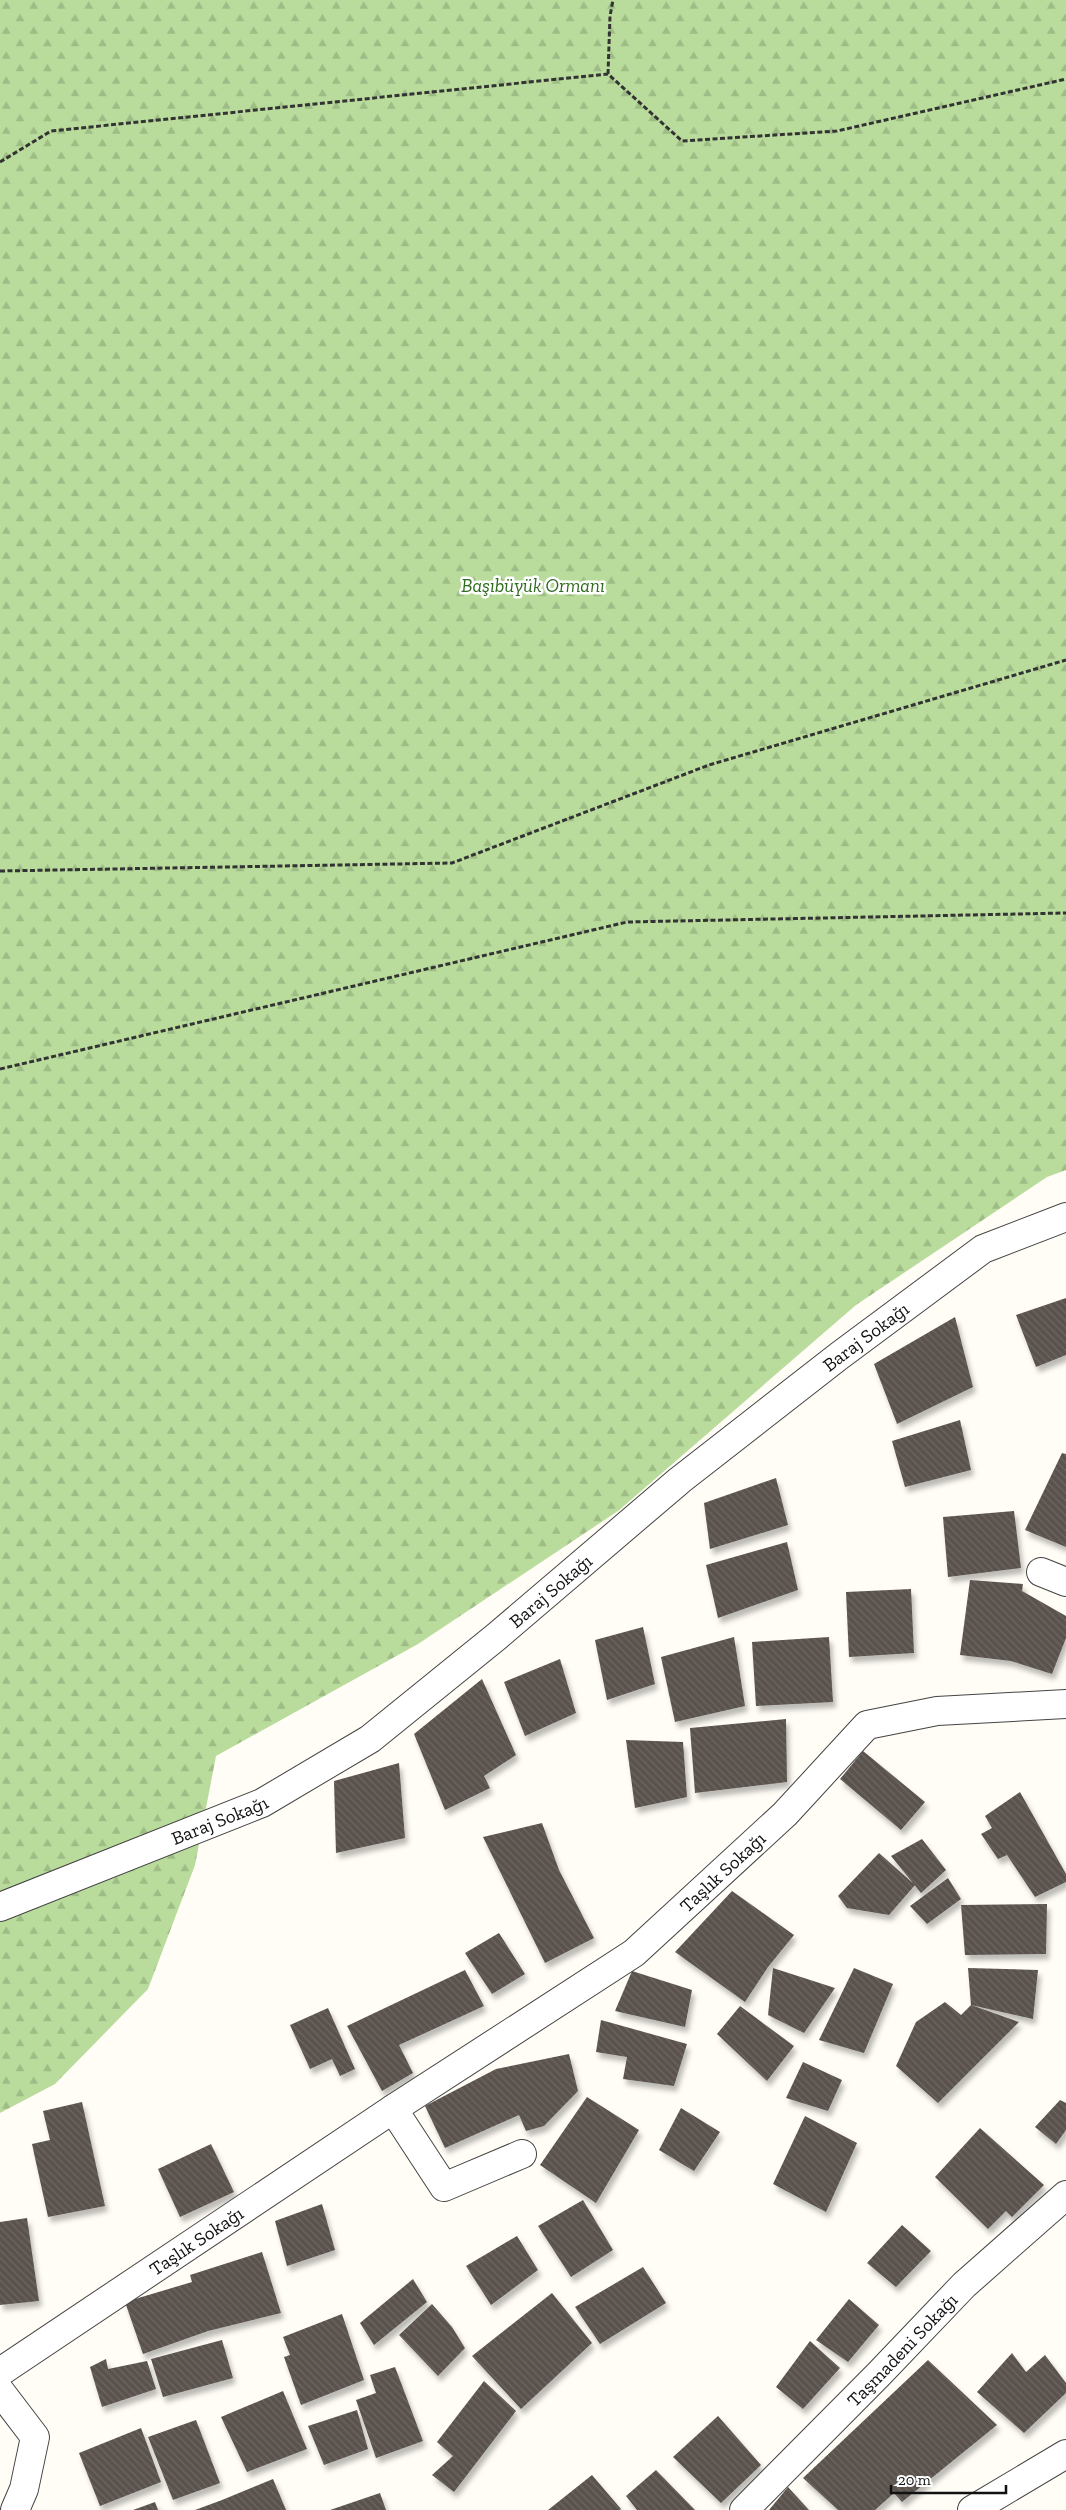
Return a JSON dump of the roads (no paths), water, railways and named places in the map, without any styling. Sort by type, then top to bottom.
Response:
[{"type":"street","name":"Baraj Sokağı","points":[[0,1907],[262,1803],[370,1739],[496,1636],[680,1480],[838,1356],[983,1249],[1066,1217]]},
{"type":"street","points":[[1041,1572],[1066,1582]]},
{"type":"street","name":"Taşlık Sokağı","points":[[0,2372],[393,2108],[634,1953],[731,1866],[785,1814],[867,1725],[937,1710],[1066,1704]]},
{"type":"street","points":[[393,2108],[444,2187],[522,2154]]},
{"type":"street","name":"Taşmadeni Sokağı","points":[[744,2510],[880,2374],[964,2285],[1066,2195]]},
{"type":"street","points":[[0,2391],[35,2437],[24,2489],[14,2510]]},
{"type":"street","points":[[972,2510],[1066,2454]]},
{"type":"park label","name":"Başıbüyük Ormanı","points":[[533,585]]}]
